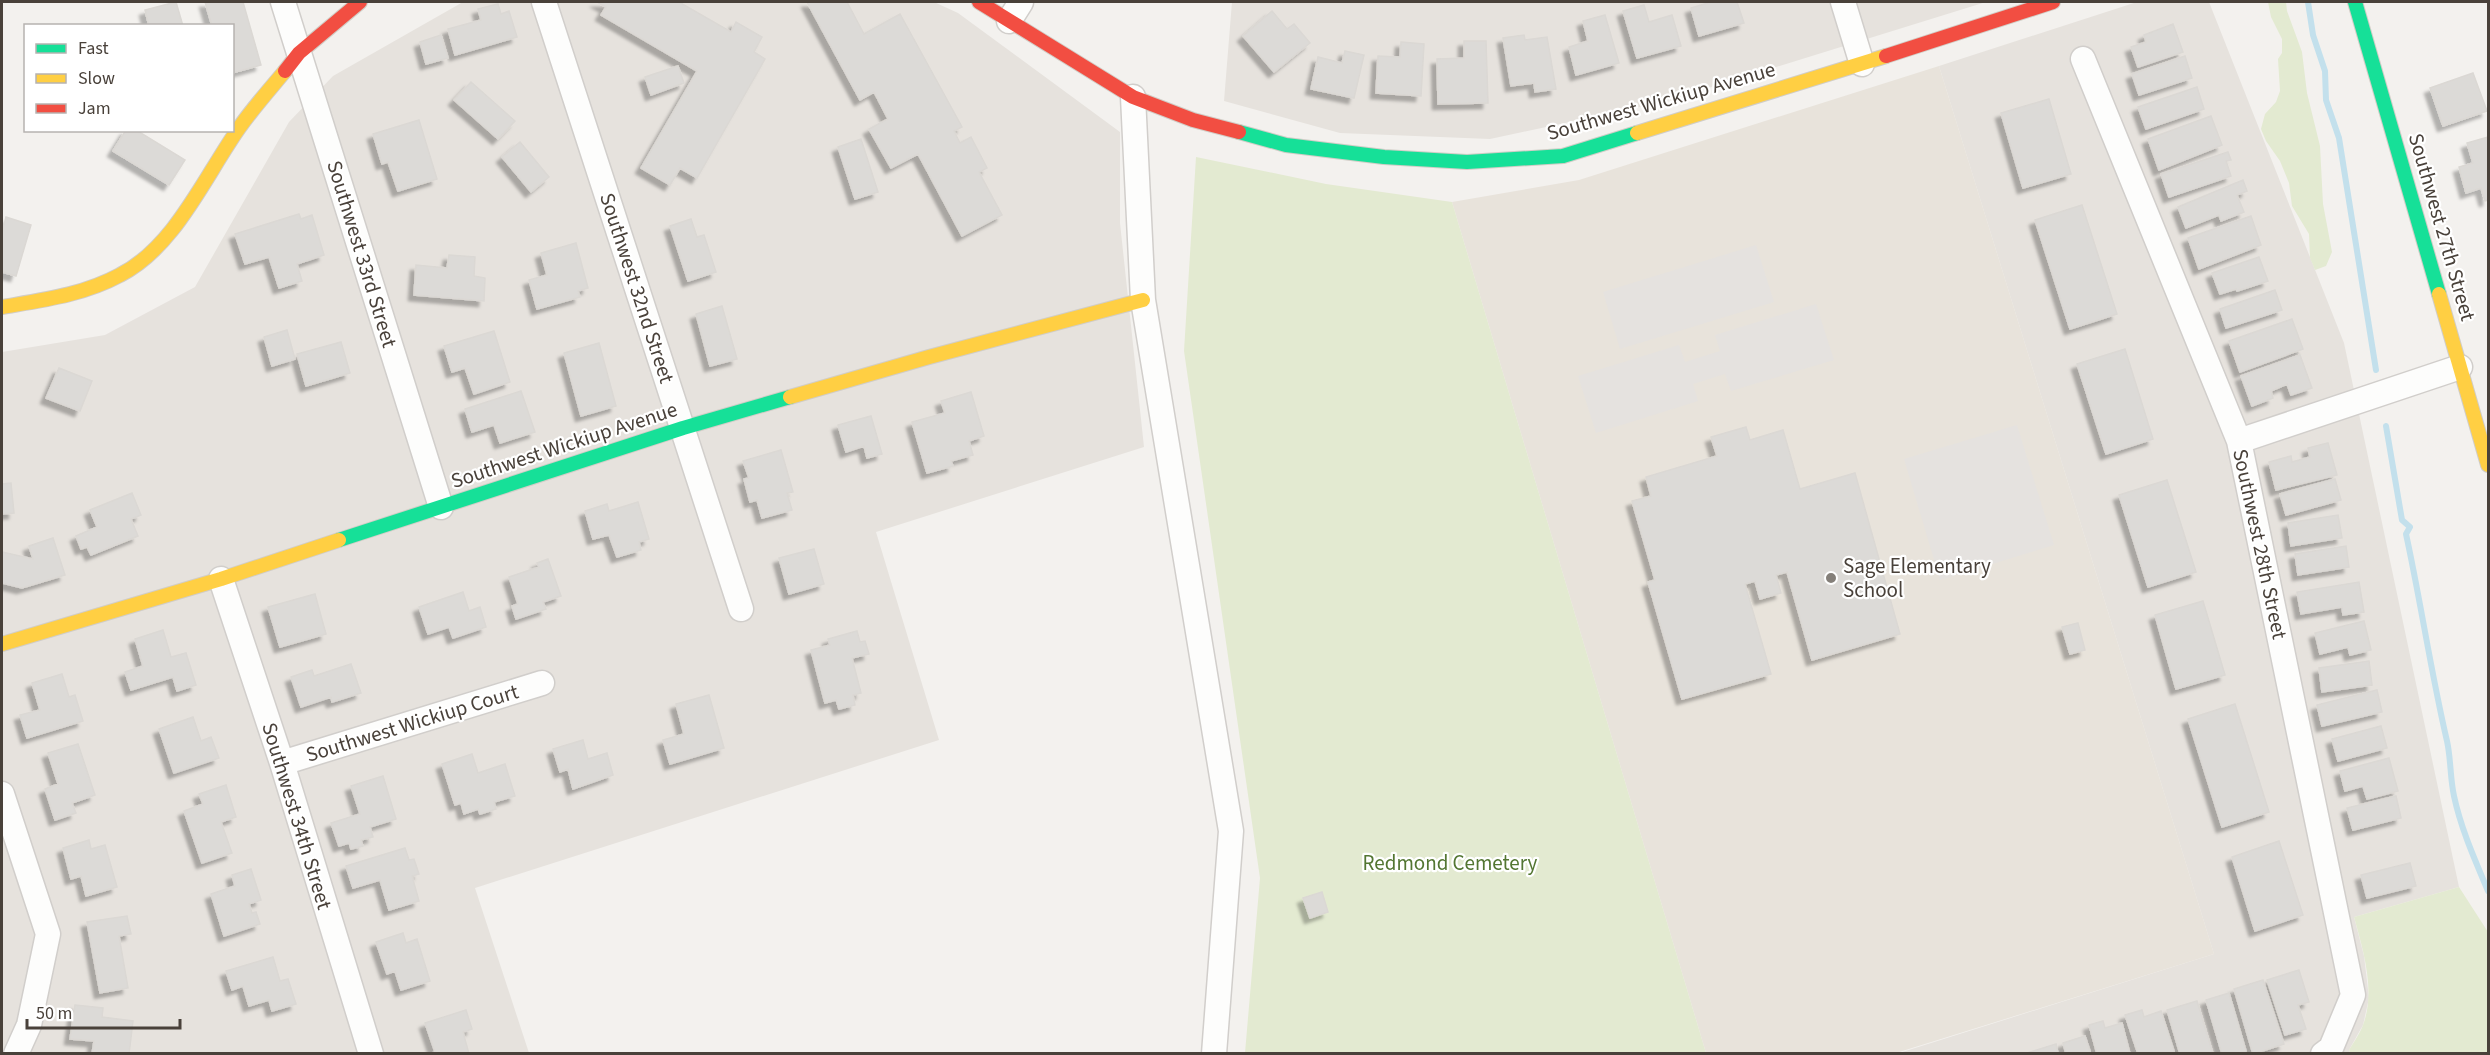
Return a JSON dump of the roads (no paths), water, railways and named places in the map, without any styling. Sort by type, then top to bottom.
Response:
[{"type":"street","name":"Southwest 33rd Street","points":[[282,2],[441,507]]},
{"type":"street","points":[[2,307],[76,294],[121,275],[145,259],[170,233],[240,126],[299,53],[360,2]]},
{"type":"street","name":"Southwest 32nd Street","points":[[544,2],[741,609]]},
{"type":"street","name":"Southwest Wickiup Avenue","points":[[979,2],[1015,11],[1133,97],[1192,120],[1286,145],[1384,157],[1467,162],[1563,156],[1862,64],[2053,2]]},
{"type":"street","points":[[1843,2],[1862,64]]},
{"type":"street","name":"Southwest 27th Street","points":[[2355,2],[2488,465]]},
{"type":"street","name":"Southwest 28th Street","points":[[2083,58],[2240,441],[2354,995],[2327,1051]]},
{"type":"street","points":[[1133,97],[1143,300],[1232,831],[1214,1053]]},
{"type":"street","name":"Southwest Wickiup Avenue","points":[[2,644],[221,579],[683,428],[929,357],[1143,300]]},
{"type":"street","points":[[2240,441],[2460,367]]},
{"type":"street","name":"Southwest 34th Street","points":[[221,579],[282,762],[371,1053]]},
{"type":"street","name":"Southwest Wickiup Court","points":[[282,762],[542,683]]},
{"type":"street","points":[[2,794],[48,934],[29,1024],[16,1053]]},
{"type":"waterway","points":[[2308,2],[2313,35],[2325,71],[2326,100],[2339,138],[2376,370]]},
{"type":"waterway","points":[[2386,426],[2402,520],[2410,527],[2406,534],[2448,748],[2454,796],[2464,832],[2488,891]]},
{"type":"place","name":"Sage Elementary School","points":[[1831,578]]},
{"type":"park label","name":"Redmond Cemetery","points":[[1450,863]]}]
